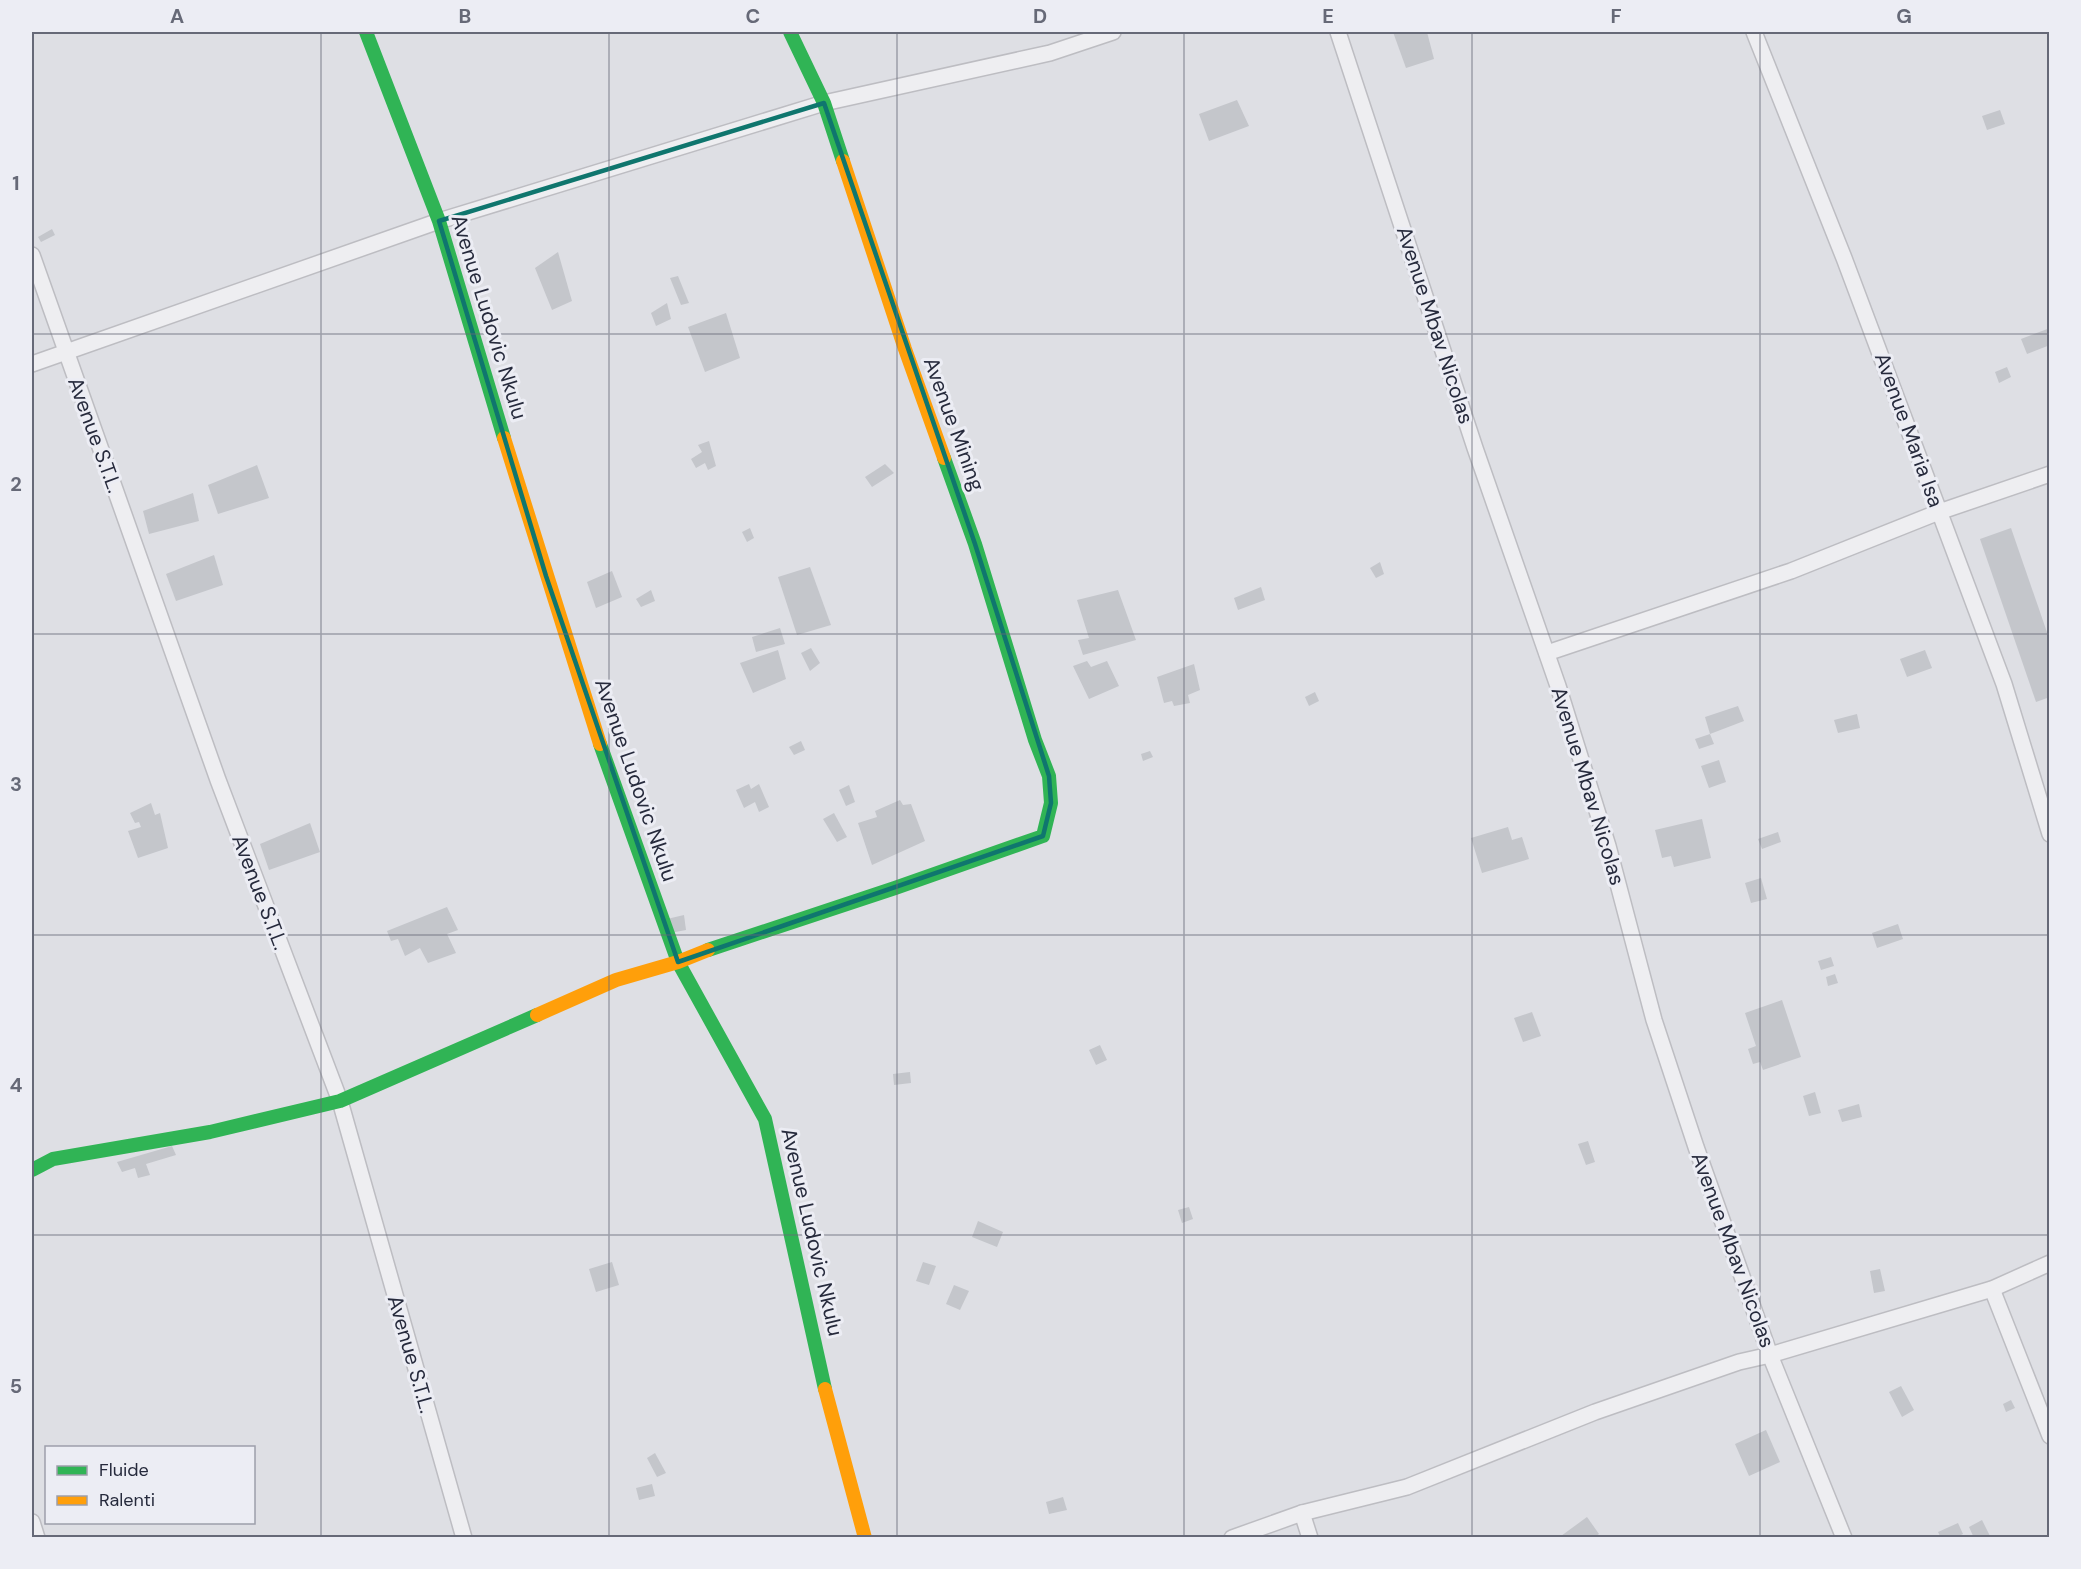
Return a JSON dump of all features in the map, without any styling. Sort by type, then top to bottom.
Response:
[{"type":"street","name":"Avenue Ludovic Nkulu","points":[[366,32],[439,221],[546,576],[610,776],[678,962],[765,1119],[829,1406],[865,1538]]},
{"type":"street","name":"Avenue Mining","points":[[678,962],[701,952],[1043,836],[1051,803],[1049,776],[1035,740],[975,544],[905,349],[824,103],[790,32]]},
{"type":"street","points":[[32,364],[439,221],[824,103],[1050,53],[1113,32]]},
{"type":"street","name":"Avenue Mbav Nicolas","points":[[1338,32],[1475,448],[1547,653],[1608,846],[1654,1020],[1696,1147],[1770,1355],[1844,1538]]},
{"type":"street","name":"Avenue Maria Isa","points":[[1754,32],[1845,258],[2004,684],[2049,834]]},
{"type":"street","name":"Avenue S.T.L.","points":[[32,255],[218,780],[340,1101],[464,1538]]},
{"type":"street","points":[[1547,653],[1791,571],[1939,512],[2049,474]]},
{"type":"street","points":[[32,1170],[53,1159],[210,1131],[340,1101],[616,980],[678,962]]},
{"type":"street","points":[[1232,1538],[1302,1513],[1407,1487],[1595,1412],[1738,1362],[1770,1355],[1992,1289],[2049,1263]]},
{"type":"street","points":[[1992,1289],[2049,1436]]},
{"type":"street","points":[[1302,1513],[1310,1538]]},
{"type":"street","points":[[32,1522],[37,1538]]},
{"type":"highlighted area","points":[[824,103],[975,544],[1049,776],[1051,803],[1043,836],[678,962],[546,576],[439,221]]},
{"type":"building","points":[[1393,32],[1427,32],[1434,59],[1406,68]]},
{"type":"building","points":[[1237,100],[1249,126],[1209,141],[1199,114]]},
{"type":"building","points":[[2000,110],[2005,124],[1987,130],[1982,116]]},
{"type":"building","points":[[52,229],[55,235],[41,242],[38,237]]},
{"type":"building","points":[[558,252],[572,301],[552,310],[535,268]]},
{"type":"building","points":[[678,276],[689,303],[681,305],[670,278]]},
{"type":"building","points":[[667,303],[671,319],[656,326],[651,313]]},
{"type":"building","points":[[726,313],[740,358],[705,372],[688,327]]},
{"type":"building","points":[[2050,328],[2050,345],[2027,354],[2021,339]]},
{"type":"building","points":[[2007,367],[2011,377],[1999,383],[1995,372]]},
{"type":"building","points":[[709,441],[716,466],[708,470],[705,463],[696,468],[691,459],[702,452],[698,445]]},
{"type":"building","points":[[885,464],[894,473],[872,487],[865,477]]},
{"type":"building","points":[[257,465],[269,498],[218,514],[208,485]]},
{"type":"building","points":[[193,493],[199,521],[149,534],[143,511]]},
{"type":"building","points":[[750,528],[754,538],[747,542],[742,532]]},
{"type":"building","points":[[2011,528],[2050,641],[2050,697],[2036,702],[1980,539]]},
{"type":"building","points":[[214,555],[223,585],[176,601],[166,574]]},
{"type":"building","points":[[1380,562],[1384,574],[1376,578],[1370,568]]},
{"type":"building","points":[[810,567],[831,625],[797,635],[778,577]]},
{"type":"building","points":[[612,571],[622,597],[596,608],[587,582]]},
{"type":"building","points":[[1261,587],[1265,600],[1238,610],[1234,598]]},
{"type":"building","points":[[651,590],[655,601],[641,607],[636,599]]},
{"type":"building","points":[[1118,590],[1136,640],[1083,655],[1078,640],[1089,638],[1077,600]]},
{"type":"building","points":[[780,628],[785,644],[756,652],[752,637]]},
{"type":"building","points":[[811,648],[820,663],[810,671],[801,653]]},
{"type":"building","points":[[778,650],[786,679],[753,693],[740,663]]},
{"type":"building","points":[[1925,650],[1932,668],[1907,677],[1900,659]]},
{"type":"building","points":[[1087,661],[1091,667],[1107,661],[1119,686],[1089,699],[1073,666]]},
{"type":"building","points":[[1194,664],[1200,690],[1188,695],[1190,703],[1174,706],[1172,701],[1164,703],[1157,677]]},
{"type":"building","points":[[1315,692],[1319,701],[1309,706],[1305,697]]},
{"type":"building","points":[[1738,706],[1744,721],[1710,734],[1705,717]]},
{"type":"building","points":[[1857,714],[1860,728],[1838,733],[1834,720]]},
{"type":"building","points":[[1710,734],[1714,744],[1699,749],[1695,739]]},
{"type":"building","points":[[801,741],[805,750],[794,755],[789,747]]},
{"type":"building","points":[[1150,751],[1153,757],[1143,761],[1141,754]]},
{"type":"building","points":[[1719,760],[1726,782],[1709,788],[1701,766]]},
{"type":"building","points":[[749,784],[751,789],[759,784],[769,807],[759,812],[755,802],[744,808],[736,790]]},
{"type":"building","points":[[849,785],[855,802],[846,806],[839,790]]},
{"type":"building","points":[[900,800],[903,805],[911,804],[925,841],[872,865],[858,823],[877,817],[875,811]]},
{"type":"building","points":[[151,803],[155,815],[160,813],[168,848],[138,858],[128,831],[141,827],[139,822],[135,823],[130,813]]},
{"type":"building","points":[[834,813],[847,837],[837,842],[823,819]]},
{"type":"building","points":[[1702,819],[1711,858],[1674,867],[1671,856],[1662,858],[1655,830]]},
{"type":"building","points":[[310,823],[320,852],[269,870],[260,844]]},
{"type":"building","points":[[1508,827],[1512,840],[1522,837],[1529,859],[1482,873],[1471,838]]},
{"type":"building","points":[[1778,832],[1781,842],[1762,849],[1758,839]]},
{"type":"building","points":[[1761,878],[1767,899],[1751,903],[1745,883]]},
{"type":"building","points":[[447,907],[458,930],[447,934],[456,953],[428,963],[420,948],[405,956],[398,939],[391,941],[387,931]]},
{"type":"building","points":[[684,915],[686,930],[670,933],[667,919]]},
{"type":"building","points":[[1898,924],[1903,939],[1877,948],[1872,933]]},
{"type":"building","points":[[1831,957],[1834,966],[1821,970],[1818,961]]},
{"type":"building","points":[[1835,974],[1838,983],[1828,986],[1826,977]]},
{"type":"building","points":[[1782,1000],[1801,1057],[1763,1070],[1760,1062],[1753,1064],[1748,1049],[1756,1046],[1745,1013]]},
{"type":"building","points":[[1532,1012],[1541,1036],[1523,1042],[1514,1018]]},
{"type":"building","points":[[1100,1045],[1107,1060],[1096,1065],[1089,1050]]},
{"type":"building","points":[[910,1072],[911,1083],[894,1085],[893,1074]]},
{"type":"building","points":[[1815,1092],[1821,1113],[1809,1116],[1803,1096]]},
{"type":"building","points":[[1859,1104],[1862,1117],[1842,1122],[1838,1110]]},
{"type":"building","points":[[1588,1141],[1595,1162],[1586,1165],[1578,1144]]},
{"type":"building","points":[[172,1146],[176,1155],[146,1164],[150,1175],[138,1178],[135,1168],[122,1172],[117,1162]]},
{"type":"building","points":[[1189,1207],[1193,1219],[1182,1223],[1178,1210]]},
{"type":"building","points":[[978,1221],[1003,1232],[997,1247],[972,1237]]},
{"type":"building","points":[[612,1262],[619,1285],[596,1292],[589,1269]]},
{"type":"building","points":[[923,1262],[936,1266],[929,1285],[916,1281]]},
{"type":"building","points":[[1880,1269],[1885,1291],[1874,1293],[1870,1271]]},
{"type":"building","points":[[954,1285],[969,1291],[960,1310],[946,1304]]},
{"type":"building","points":[[1901,1386],[1914,1410],[1902,1417],[1889,1392]]},
{"type":"building","points":[[2011,1400],[2015,1408],[2006,1412],[2003,1404]]},
{"type":"building","points":[[1766,1430],[1780,1462],[1749,1476],[1735,1444]]},
{"type":"building","points":[[655,1453],[666,1473],[657,1477],[647,1458]]},
{"type":"building","points":[[652,1484],[655,1496],[639,1500],[636,1488]]},
{"type":"building","points":[[1063,1497],[1067,1510],[1049,1514],[1046,1502]]},
{"type":"building","points":[[1587,1517],[1599,1534],[1593,1538],[1562,1538],[1561,1536]]},
{"type":"building","points":[[1982,1520],[1991,1538],[1974,1538],[1969,1527]]},
{"type":"building","points":[[1958,1523],[1963,1534],[1955,1538],[1941,1538],[1938,1532]]},
{"type":"traffic: fast","points":[[366,32],[439,221],[504,438]]},
{"type":"traffic: fast","points":[[790,32],[824,103],[843,161]]},
{"type":"traffic: fast","points":[[708,950],[1043,836],[1051,803],[1049,776],[1035,740],[975,544],[944,458]]},
{"type":"traffic: fast","points":[[600,744],[678,962],[765,1119],[825,1389]]},
{"type":"traffic: fast","points":[[32,1170],[53,1159],[210,1132],[340,1101],[537,1015]]},
{"type":"traffic: slow","points":[[843,161],[905,349],[944,458]]},
{"type":"traffic: slow","points":[[504,438],[600,744]]},
{"type":"traffic: slow","points":[[537,1015],[616,980],[678,962],[708,950]]},
{"type":"traffic: slow","points":[[825,1389],[865,1538]]}]
